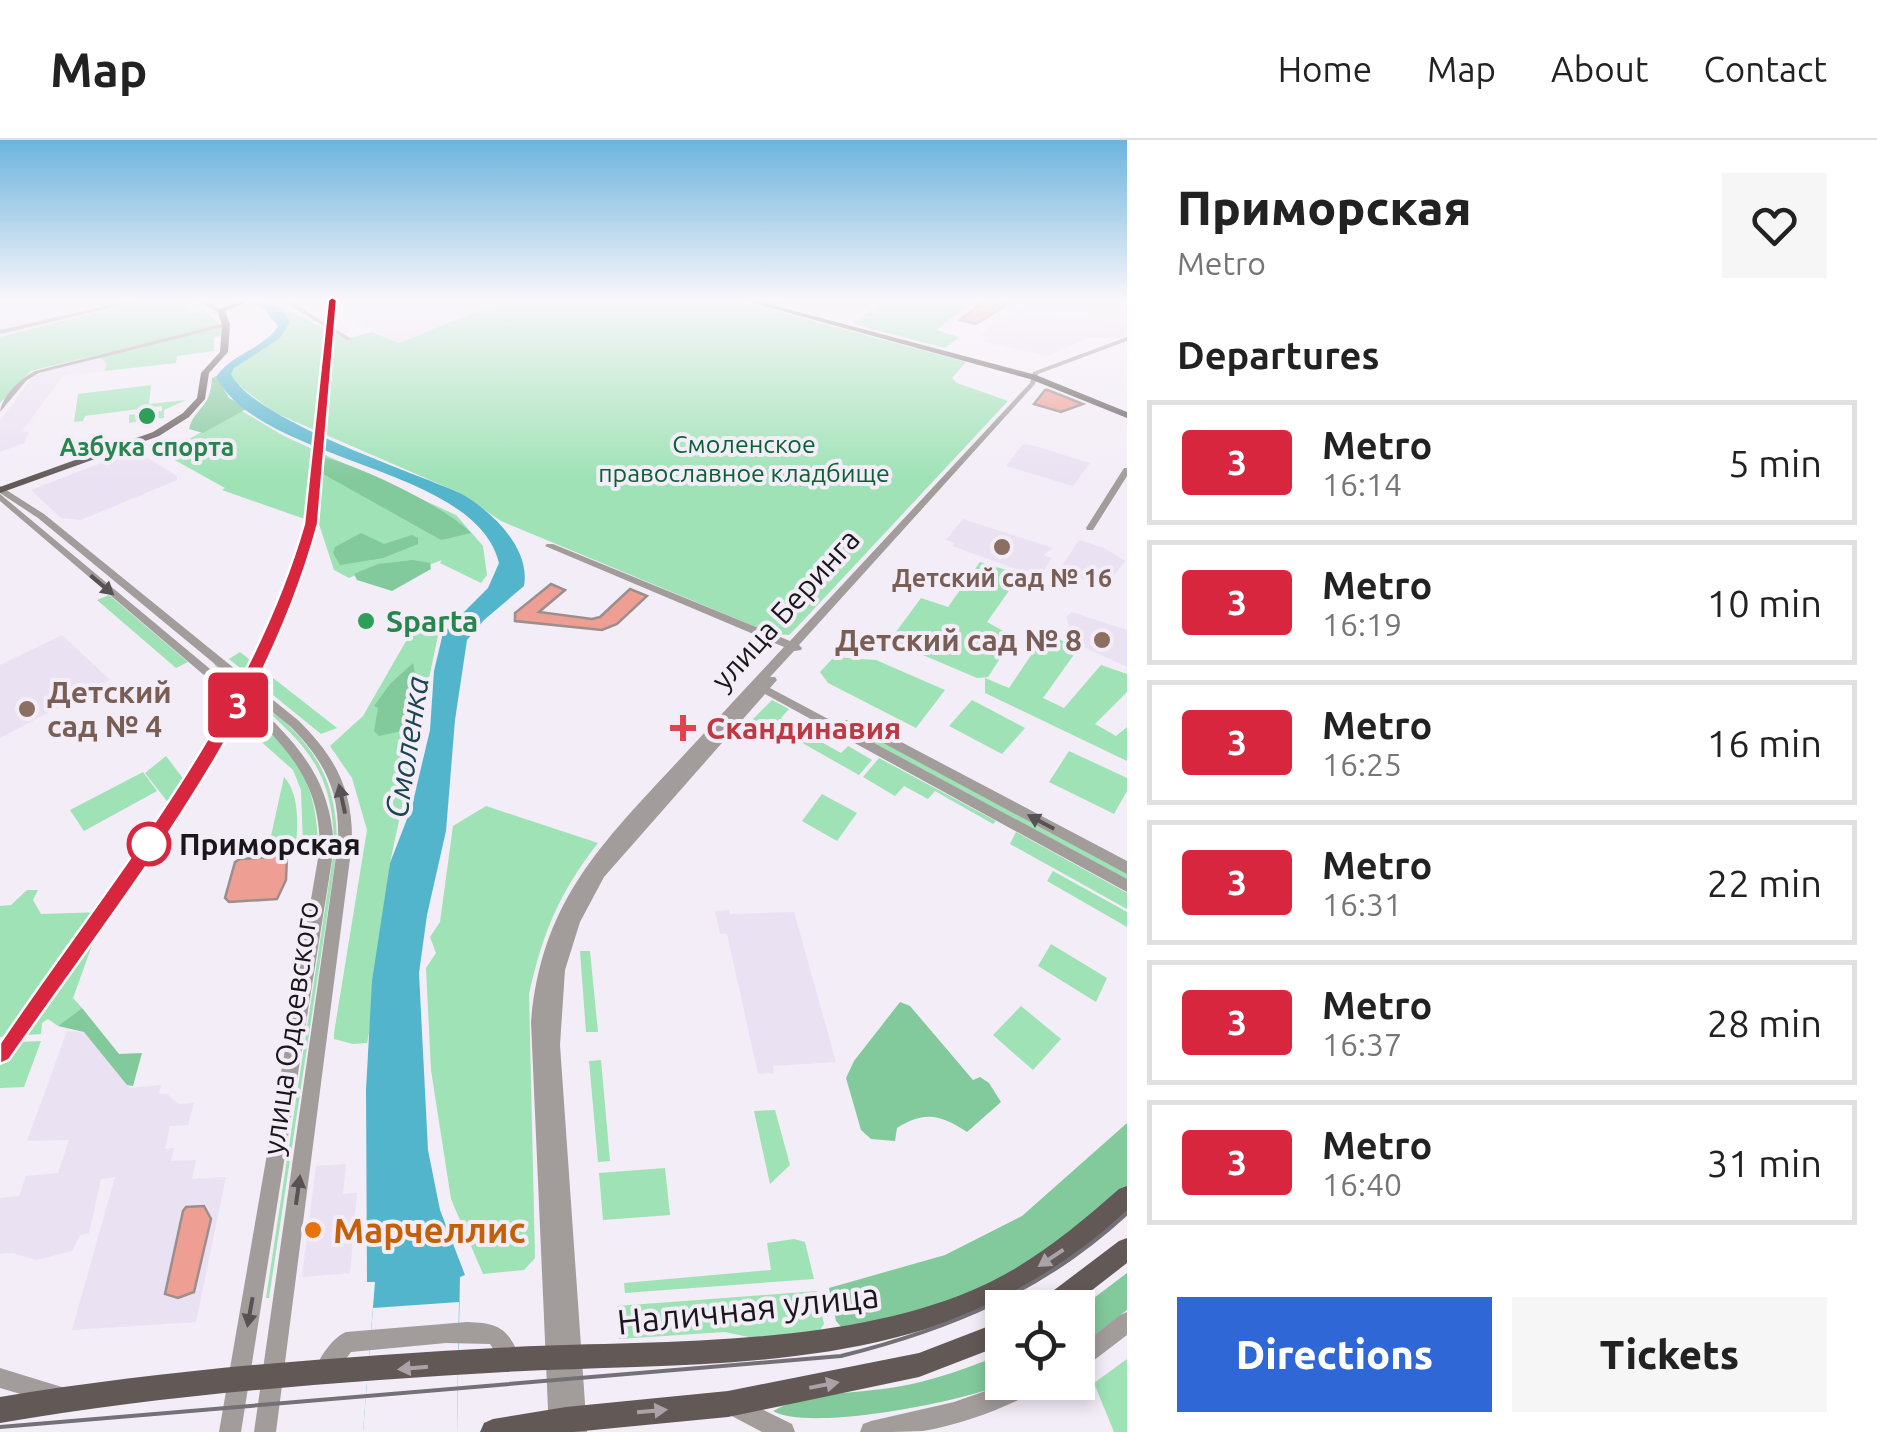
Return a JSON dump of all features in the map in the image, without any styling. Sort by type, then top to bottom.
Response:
[{"type":"main road","points":[[1,490],[170,426],[201,398],[204,373],[216,360]]},
{"type":"main road","points":[[973,360],[1036,377],[1127,414]]},
{"type":"main road","name":"Наличная улица","points":[[322,1375],[834,1342],[900,1328],[973,1302],[1018,1280],[1091,1230],[1127,1197]]},
{"type":"main road","points":[[1073,1290],[1127,1249]]},
{"type":"main road","points":[[505,1431],[728,1404],[919,1364],[985,1339]]},
{"type":"main road","points":[[0,1410],[66,1397],[322,1375]]},
{"type":"street","points":[[0,410],[25,379],[37,372],[84,360]]},
{"type":"street","name":"улица Беринга","points":[[568,1426],[539,1035],[542,987],[553,940],[568,904],[595,862],[760,687],[1036,377],[1076,360]]},
{"type":"street","points":[[1090,528],[1127,470]]},
{"type":"street","name":"улица Одоевского","points":[[1,490],[58,530],[271,726],[305,761],[320,794],[327,828],[230,1432]]},
{"type":"street","name":"улица Одоевского","points":[[1,490],[44,536],[307,736],[333,768],[345,803],[345,843],[265,1432]]},
{"type":"street","points":[[44,536],[58,530]]},
{"type":"street","points":[[550,546],[795,647]]},
{"type":"street","points":[[760,687],[1127,886]]},
{"type":"street","points":[[830,725],[864,728],[1127,868]]},
{"type":"street","points":[[1095,1347],[1127,1322]]},
{"type":"street","points":[[322,1375],[346,1342],[458,1333],[488,1332],[500,1338],[511,1360]]},
{"type":"street","points":[[0,1378],[66,1397]]},
{"type":"street","points":[[871,1432],[995,1400]]},
{"type":"street","points":[[728,1404],[784,1432]]},
{"type":"shaded area","points":[[89,360],[107,364],[105,371],[63,376],[22,431],[29,432],[24,443],[0,452],[0,421],[32,377]]},
{"type":"shaded area","points":[[1023,444],[1090,463],[1073,486],[1006,466]]},
{"type":"shaded area","points":[[135,450],[177,476],[177,480],[81,520],[61,518],[31,490]]},
{"type":"shaded area","name":"Детский сад № 16","points":[[963,519],[1053,548],[1043,555],[1052,558],[1039,577],[952,546],[954,543],[946,540]]},
{"type":"shaded area","points":[[1079,540],[1104,548],[1125,561],[1113,577],[1113,587],[1058,572]]},
{"type":"shaded area","name":"Детский сад № 8","points":[[1072,612],[1127,630],[1127,667],[1084,647],[1072,634],[1066,617]]},
{"type":"shaded area","name":"Детский сад № 4","points":[[62,635],[110,680],[0,738],[0,665]]},
{"type":"shaded area","points":[[729,910],[730,914],[794,912],[836,1062],[773,1066],[774,1073],[758,1074],[727,934],[720,934],[715,911]]},
{"type":"shaded area","points":[[67,1031],[84,1032],[130,1088],[161,1085],[159,1094],[167,1094],[179,1104],[194,1103],[188,1125],[170,1126],[165,1149],[174,1148],[171,1161],[196,1160],[192,1179],[226,1177],[196,1322],[72,1330],[115,1177],[101,1179],[89,1233],[80,1235],[72,1251],[36,1260],[13,1253],[0,1254],[0,1198],[19,1196],[26,1176],[58,1173],[69,1140],[27,1141]]},
{"type":"shaded area","points":[[346,1164],[343,1194],[357,1193],[350,1273],[302,1277],[316,1166]]},
{"type":"green space","points":[[0,360],[75,360],[31,371],[0,403]]},
{"type":"green space","points":[[103,360],[176,360],[105,371],[107,364]]},
{"type":"green space","name":"Смоленское православное кладбище","points":[[244,360],[960,360],[966,362],[952,378],[957,383],[1008,401],[789,635],[773,634],[501,521],[460,493],[273,412],[236,383],[230,374]]},
{"type":"green space","points":[[216,376],[229,398],[248,408],[203,433],[189,429],[208,397],[212,378]]},
{"type":"green space","points":[[151,385],[149,404],[186,400],[164,410],[164,418],[129,423],[129,415],[162,411],[162,406],[85,416],[83,421],[74,422],[78,394]]},
{"type":"green space","points":[[242,411],[284,436],[456,515],[483,546],[487,575],[481,583],[440,563],[442,560],[387,581],[358,574],[349,578],[334,570],[319,524],[222,490],[225,488],[162,453]]},
{"type":"green space","points":[[322,457],[400,488],[442,511],[471,533],[441,540],[309,466]]},
{"type":"green space","points":[[361,533],[384,544],[412,535],[418,538],[418,544],[383,558],[340,565],[333,553],[335,547]]},
{"type":"green space","points":[[413,560],[430,563],[431,569],[392,591],[357,580],[354,574],[378,564]]},
{"type":"green space","points":[[980,562],[1016,573],[1018,578],[987,622],[1014,637],[988,677],[977,678],[897,644],[893,636],[921,598],[948,607]]},
{"type":"green space","points":[[109,595],[188,662],[176,668],[97,600]]},
{"type":"green space","points":[[417,622],[440,626],[390,863],[367,1043],[353,1044],[334,1039],[334,1033],[367,830],[352,778],[330,746],[363,716]]},
{"type":"green space","points":[[1057,638],[1078,649],[1043,698],[1064,708],[1101,665],[1127,674],[1127,692],[1095,724],[1116,736],[1127,727],[1127,761],[985,693],[985,678],[1009,688],[1040,642]]},
{"type":"green space","points":[[240,652],[337,728],[321,734],[229,659]]},
{"type":"green space","points":[[834,657],[876,660],[945,690],[916,728],[828,683],[820,672]]},
{"type":"green space","points":[[214,663],[303,741],[329,786],[335,815],[337,850],[269,1298],[334,849],[333,821],[312,759],[284,727]]},
{"type":"green space","points":[[413,663],[420,697],[408,747],[406,730],[379,736],[374,731],[378,708],[374,706]]},
{"type":"green space","points":[[218,690],[275,738],[301,771],[310,791],[318,843],[303,844],[301,790],[293,770],[209,695]]},
{"type":"green space","points":[[772,700],[789,709],[781,718],[799,728],[741,731]]},
{"type":"green space","points":[[972,700],[1025,728],[1002,754],[949,726]]},
{"type":"green space","points":[[850,728],[1127,872],[1127,880],[852,732]]},
{"type":"green space","points":[[807,734],[841,753],[848,746],[872,760],[859,775],[790,736]]},
{"type":"green space","points":[[1069,751],[1127,778],[1127,791],[1114,814],[1049,782]]},
{"type":"green space","points":[[166,756],[188,785],[178,797],[167,801],[145,773]]},
{"type":"green space","points":[[879,758],[996,821],[993,824],[935,791],[928,799],[904,786],[895,796],[863,777]]},
{"type":"green space","points":[[143,772],[157,791],[84,831],[70,810]]},
{"type":"green space","points":[[284,777],[295,800],[296,844],[269,845]]},
{"type":"green space","points":[[822,794],[857,813],[837,841],[802,821]]},
{"type":"green space","points":[[486,806],[598,843],[554,914],[529,994],[535,1258],[524,1270],[483,1274],[451,1199],[431,1070],[426,968],[436,953],[430,937],[440,922],[453,826]]},
{"type":"green space","points":[[1016,832],[1127,893],[1127,909],[1010,844]]},
{"type":"green space","points":[[1053,871],[1127,912],[1127,927],[1047,881]]},
{"type":"green space","points":[[27,890],[38,890],[33,900],[41,914],[104,912],[73,998],[82,1008],[58,1026],[48,1019],[42,1023],[41,1034],[0,1037],[0,906],[11,905]]},
{"type":"green space","points":[[1051,944],[1107,978],[1096,1002],[1038,966]]},
{"type":"green space","points":[[580,951],[590,951],[598,1032],[586,1032]]},
{"type":"green space","points":[[900,1002],[910,1006],[973,1080],[980,1077],[989,1083],[1001,1102],[967,1132],[932,1117],[897,1128],[895,1141],[871,1139],[861,1130],[846,1078],[854,1061]]},
{"type":"green space","points":[[1021,1006],[1061,1039],[1033,1070],[993,1035]]},
{"type":"green space","points":[[82,1008],[119,1054],[142,1053],[133,1086],[127,1085],[84,1032],[58,1026]]},
{"type":"green space","points":[[41,1041],[24,1087],[0,1088],[0,1043]]},
{"type":"green space","points":[[601,1060],[610,1161],[598,1162],[589,1061]]},
{"type":"green space","points":[[775,1110],[790,1165],[770,1184],[754,1111]]},
{"type":"green space","points":[[1127,1123],[1127,1188],[1050,1251],[968,1296],[845,1331],[836,1321],[829,1288],[945,1255],[1022,1216]]},
{"type":"green space","points":[[665,1168],[670,1215],[603,1220],[599,1173]]},
{"type":"green space","points":[[794,1239],[805,1242],[814,1279],[625,1293],[624,1283],[771,1270],[767,1243]]},
{"type":"green space","points":[[1127,1273],[1127,1310],[1095,1335],[1095,1297]]},
{"type":"green space","points":[[817,1291],[824,1324],[816,1336],[763,1340],[725,1332],[619,1339],[617,1306]]},
{"type":"green space","points":[[1127,1359],[1127,1432],[1114,1432],[1095,1382]]},
{"type":"green space","points":[[985,1361],[985,1391],[923,1406],[851,1416],[792,1417],[773,1411],[817,1396],[881,1389]]},
{"type":"water","points":[[246,360],[231,374],[245,391],[269,409],[335,442],[472,500],[506,531],[521,557],[524,586],[467,640],[455,720],[446,831],[419,973],[428,1150],[440,1210],[465,1275],[460,1277],[457,1432],[363,1432],[375,1282],[367,1282],[366,1090],[372,981],[390,863],[412,806],[430,730],[434,671],[443,633],[488,588],[499,563],[482,530],[451,505],[411,484],[276,429],[240,406],[216,377],[230,362]]},
{"type":"pier","points":[[459,1302],[457,1432],[363,1432],[373,1308]]},
{"type":"building","points":[[1045,390],[1083,404],[1061,412],[1034,404]]},
{"type":"building","points":[[551,584],[565,590],[539,612],[592,619],[600,617],[630,589],[647,596],[617,624],[602,630],[515,621],[515,613]]},
{"type":"building","points":[[287,856],[286,880],[277,899],[229,902],[225,898],[235,862]]},
{"type":"building","points":[[204,1206],[211,1219],[194,1292],[178,1298],[165,1294],[183,1211],[186,1207]]},
{"type":"tram line","points":[[0,1427],[841,1356],[920,1333],[994,1303],[1063,1264],[1127,1213]]},
{"type":"metro line","name":"3","points":[[0,1051],[192,782],[235,710],[302,558],[311,524],[325,360]]},
{"type":"place","name":"Азбука спорта","points":[[147,416]]},
{"type":"place","name":"Детский сад № 16","points":[[1002,547]]},
{"type":"place","name":"Sparta","points":[[366,621]]},
{"type":"place","name":"Детский сад № 8","points":[[1102,640]]},
{"type":"place","name":"Детский сад № 4","points":[[27,709]]},
{"type":"place","name":"Скандинавия","points":[[683,728]]},
{"type":"place","name":"Приморская","points":[[149,844]]},
{"type":"place","name":"Марчеллис","points":[[313,1230]]},
{"type":"water label","name":"Смоленка","points":[[406,747]]}]
